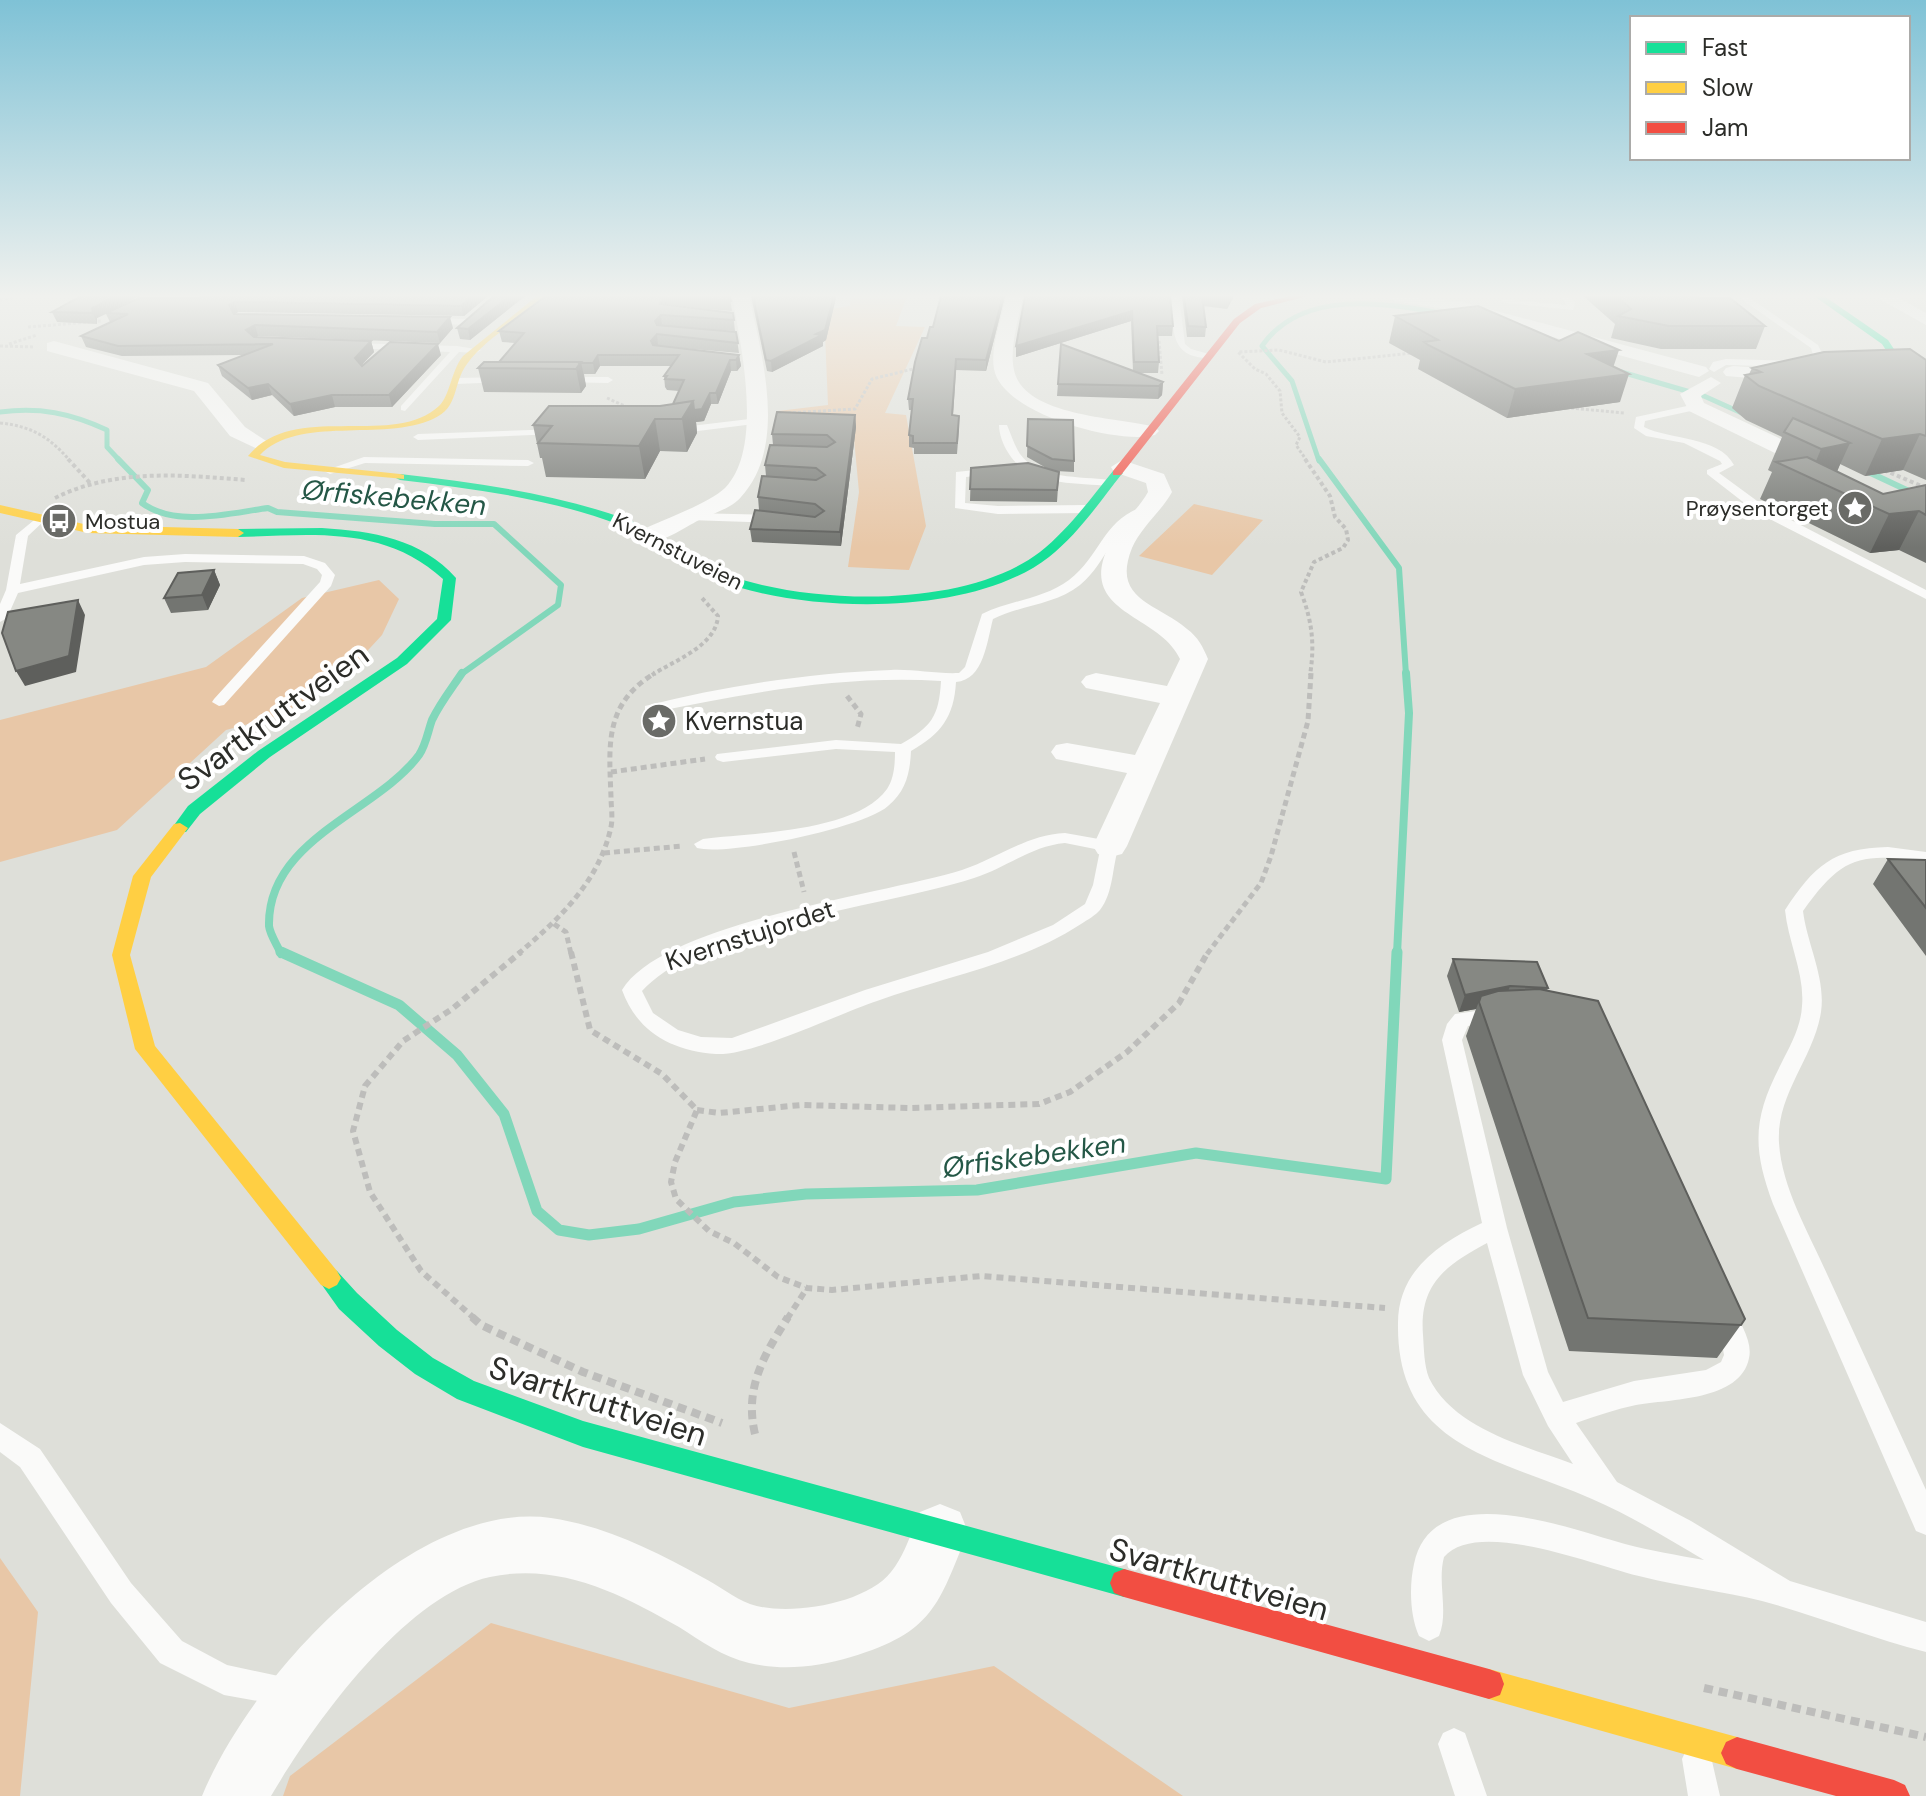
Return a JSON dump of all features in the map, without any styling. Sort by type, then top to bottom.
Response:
[{"type":"main road","name":"Kvernstuveien","points":[[260,444],[252,453],[257,459],[330,471],[489,487],[549,498],[608,516],[651,535],[708,571],[759,590],[813,598],[896,598],[958,591],[1022,569],[1053,548],[1115,475],[1188,380]]},
{"type":"main road","points":[[260,444],[291,434],[414,422],[448,405],[456,381]]},
{"type":"main road","name":"Svartkruttveien","points":[[0,509],[32,518],[127,531],[360,535],[410,547],[444,570],[453,586],[451,605],[427,643],[240,770],[189,813],[169,836],[140,883],[124,929],[121,974],[134,1025],[145,1049],[168,1079],[348,1301],[424,1366],[466,1390],[583,1434],[1894,1796]]},
{"type":"street","points":[[173,380],[201,387],[211,395],[236,433],[260,444]]},
{"type":"street","points":[[651,535],[693,517],[749,482],[762,418],[752,380]]},
{"type":"street","points":[[1009,380],[1012,387],[1030,401],[1063,416],[1148,431]]},
{"type":"street","points":[[1698,380],[1711,384],[1846,479]]},
{"type":"street","points":[[1711,384],[1754,380]]},
{"type":"street","points":[[1115,475],[1149,475],[1160,484],[1159,496],[1148,509]]},
{"type":"street","name":"Kvernstujordet","points":[[1110,846],[1194,659],[1187,643],[1125,602],[1115,575],[1118,550],[1148,509]]},
{"type":"street","points":[[1096,682],[1177,697]]},
{"type":"street","points":[[1067,752],[1146,767]]},
{"type":"street","points":[[234,1796],[302,1695],[370,1619],[427,1573],[487,1549],[528,1544],[613,1560],[747,1633],[814,1637],[865,1625],[910,1596],[940,1532]]},
{"type":"lane","points":[[438,380],[414,422],[566,431]]},
{"type":"lane","points":[[456,381],[470,380]]},
{"type":"lane","points":[[1712,380],[1711,384],[1645,416],[1639,422],[1641,430],[1687,440],[1728,461],[1728,465],[1711,472],[1745,500],[1926,595]]},
{"type":"lane","points":[[661,432],[762,418]]},
{"type":"lane","points":[[1003,427],[1016,460],[1026,469],[1041,475],[1115,475]]},
{"type":"lane","points":[[330,471],[364,460],[528,463]]},
{"type":"lane","points":[[1026,469],[963,472],[959,476],[958,504],[962,508],[998,510],[1087,509]]},
{"type":"lane","points":[[650,709],[732,691],[845,678],[897,674],[963,677],[972,668],[987,617],[1072,584],[1087,571],[1118,521],[1148,509]]},
{"type":"lane","points":[[693,517],[764,517],[790,521]]},
{"type":"lane","points":[[0,618],[13,590],[22,535],[32,518]]},
{"type":"lane","name":"Svartkruttveien","points":[[13,590],[159,560],[286,559],[321,566],[329,575],[326,583],[219,702]]},
{"type":"lane","points":[[723,757],[856,742],[903,749],[929,733],[945,717],[949,678]]},
{"type":"lane","points":[[703,844],[838,824],[884,802],[898,781],[903,749]]},
{"type":"lane","name":"Kvernstujordet","points":[[1052,839],[1110,846],[1104,863],[1102,885],[1093,907],[1060,929],[995,957],[872,995],[733,1046],[718,1047],[669,1035],[653,1027],[636,1007],[632,990],[651,968],[699,947],[809,913],[971,873],[1052,839]]},
{"type":"lane","points":[[1926,857],[1875,853],[1842,860],[1827,869],[1794,910],[1812,1008],[1799,1048],[1776,1092],[1764,1130],[1766,1149],[1784,1204],[1926,1521]]},
{"type":"lane","points":[[1521,1015],[1462,1019],[1453,1030],[1452,1040],[1495,1228],[1536,1375],[1557,1417],[1607,1491]]},
{"type":"lane","points":[[1495,1228],[1458,1248],[1429,1269],[1414,1290],[1409,1310],[1413,1364],[1419,1385],[1459,1428],[1479,1440],[1607,1491],[1660,1518],[1782,1592]]},
{"type":"lane","points":[[1557,1417],[1635,1393],[1693,1385],[1728,1371],[1736,1363],[1738,1352],[1712,1289]]},
{"type":"lane","points":[[0,1436],[30,1458],[121,1593],[171,1652],[224,1680],[302,1695]]},
{"type":"lane","points":[[1429,1626],[1426,1576],[1429,1555],[1439,1540],[1451,1533],[1469,1529],[1522,1532],[1642,1563],[1782,1592],[1882,1627],[1926,1637]]},
{"type":"lane","points":[[1695,1740],[1704,1796]]},
{"type":"lane","points":[[1454,1744],[1471,1796]]},
{"type":"path","points":[[762,418],[855,409],[872,380]]},
{"type":"path","points":[[602,393],[622,406],[693,428]]},
{"type":"path","points":[[1571,407],[1645,416]]},
{"type":"path","points":[[0,423],[31,428],[50,437],[91,484]]},
{"type":"path","points":[[1887,463],[1905,472],[1895,473]]},
{"type":"path","points":[[32,518],[68,490],[147,477]]},
{"type":"path","points":[[693,590],[718,616],[717,630],[708,640],[655,670],[621,702],[610,727],[613,813],[604,853],[587,884],[554,924],[452,1009],[403,1041],[365,1086],[353,1131],[370,1192],[421,1271],[481,1325],[583,1372],[727,1425]]},
{"type":"path","points":[[845,678],[847,695],[861,714],[856,742]]},
{"type":"path","points":[[611,772],[723,757]]},
{"type":"path","points":[[790,833],[809,913]]},
{"type":"path","points":[[604,853],[703,844]]},
{"type":"path","points":[[554,924],[566,932],[590,1030],[662,1074],[697,1110],[675,1162],[671,1182],[676,1199],[709,1231],[734,1243],[778,1277],[807,1288],[860,1288],[995,1276],[1409,1310]]},
{"type":"path","points":[[773,1487],[768,1456],[755,1435],[748,1402],[756,1375],[807,1288]]},
{"type":"path","points":[[741,1430],[771,1440]]},
{"type":"path","points":[[1689,1685],[1926,1737]]},
{"type":"shaded area","points":[[827,380],[900,380],[885,413],[906,415],[926,526],[909,570],[848,567],[859,492],[853,428],[785,417],[778,411],[828,405]]},
{"type":"shaded area","points":[[1194,504],[1263,520],[1212,575],[1139,556]]},
{"type":"shaded area","points":[[379,580],[399,599],[382,635],[335,686],[274,717],[226,730],[117,830],[0,862],[0,720],[206,667],[302,598]]},
{"type":"shaded area","points":[[0,1558],[38,1612],[20,1796],[0,1796]]},
{"type":"shaded area","points":[[491,1623],[789,1708],[994,1666],[1183,1796],[283,1796],[290,1776]]},
{"type":"building","points":[[237,380],[404,380],[389,395],[332,395],[290,404],[268,384],[248,388]]},
{"type":"building","points":[[680,380],[722,380],[716,393],[710,393],[702,409],[694,410],[693,401],[673,404],[684,380]]},
{"type":"building","points":[[912,380],[955,380],[952,415],[959,416],[957,443],[913,443],[913,436],[909,435],[913,399],[908,399]]},
{"type":"building","points":[[1058,380],[1163,382],[1159,386],[1058,384]]},
{"type":"building","points":[[1497,380],[1585,380],[1515,389]]},
{"type":"building","points":[[1751,380],[1926,380],[1926,436],[1920,434],[1882,439]]},
{"type":"building","points":[[693,401],[682,419],[655,419],[639,446],[538,443],[552,426],[533,425],[549,406],[660,406]]},
{"type":"building","points":[[777,412],[855,415],[840,532],[750,529],[755,510],[815,517],[824,511],[815,504],[758,497],[762,476],[816,480],[825,475],[816,468],[765,465],[770,445],[827,447],[835,442],[827,435],[772,434]]},
{"type":"building","points":[[1793,418],[1850,443],[1821,449],[1784,432]]},
{"type":"building","points":[[1028,419],[1073,420],[1074,461],[1052,459],[1027,446]]},
{"type":"building","points":[[1807,457],[1883,494],[1926,485],[1926,515],[1919,511],[1889,514],[1776,462]]},
{"type":"building","points":[[1028,463],[1059,472],[1057,490],[970,489],[971,468]]},
{"type":"building","points":[[214,570],[202,595],[164,598],[178,573]]},
{"type":"building","points":[[78,600],[69,656],[16,671],[2,633],[8,612]]},
{"type":"building","points":[[1888,859],[1926,860],[1926,908]]},
{"type":"building","points":[[1453,959],[1537,962],[1548,988],[1510,986],[1465,995]]},
{"type":"building","points":[[1539,989],[1598,1001],[1745,1319],[1741,1325],[1588,1318],[1479,1002],[1481,996],[1498,991]]},
{"type":"waterway","points":[[1291,380],[1319,461]]},
{"type":"waterway","name":"Ørfiskebekken","points":[[1648,380],[1704,396],[1744,414]]},
{"type":"waterway","points":[[0,412],[42,411],[93,424],[107,430],[107,447],[120,461]]},
{"type":"waterway","name":"Ørfiskebekken","points":[[118,459],[148,490],[142,503],[171,515],[204,517],[268,508],[277,512],[435,524],[494,524],[561,585],[558,605],[461,674]]},
{"type":"waterway","name":"Ørfiskebekken","points":[[1319,459],[1399,568],[1406,675]]},
{"type":"waterway","name":"Ørfiskebekken","points":[[1862,469],[1926,499]]},
{"type":"waterway","name":"Ørfiskebekken","points":[[1397,954],[1409,713],[1406,673]]},
{"type":"waterway","name":"Ørfiskebekken","points":[[281,954],[269,926],[273,896],[286,871],[305,849],[378,794],[419,755],[435,714],[461,674]]},
{"type":"waterway","name":"Ørfiskebekken","points":[[281,952],[399,1005],[457,1055],[504,1114],[537,1211],[559,1230],[589,1235],[639,1229],[734,1202],[806,1194],[977,1190],[1196,1153],[1386,1179],[1397,952]]},
{"type":"traffic: fast","points":[[400,477],[514,493],[598,513],[650,535],[721,577],[754,587],[794,595],[887,599],[933,595],[977,586],[1015,573],[1054,546],[1117,473]]},
{"type":"traffic: fast","points":[[180,828],[194,810],[264,754],[402,661],[444,620],[450,578],[429,559],[405,546],[351,533],[238,533]]},
{"type":"traffic: fast","points":[[329,1278],[348,1301],[388,1338],[424,1366],[466,1390],[583,1434],[1124,1583]]},
{"type":"traffic: slow","points":[[400,477],[284,465],[253,456],[264,444],[281,436],[393,426],[430,417],[448,402],[454,380]]},
{"type":"traffic: slow","points":[[0,509],[88,529],[238,533]]},
{"type":"traffic: slow","points":[[180,828],[142,876],[121,955],[145,1049],[329,1278]]},
{"type":"traffic: slow","points":[[1489,1684],[1737,1753]]},
{"type":"traffic: jam","points":[[1117,473],[1191,380]]},
{"type":"traffic: jam","points":[[1124,1583],[1489,1684]]},
{"type":"traffic: jam","points":[[1737,1753],[1894,1796]]},
{"type":"place","name":"Prøysentorget","points":[[1855,508]]},
{"type":"place","name":"Mostua","points":[[59,521]]},
{"type":"place","name":"Kvernstua","points":[[659,721]]}]
